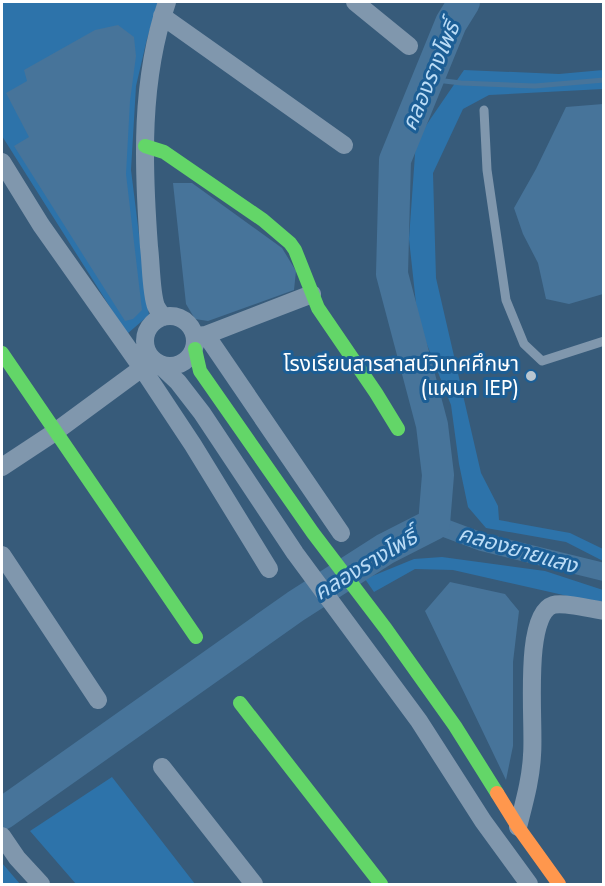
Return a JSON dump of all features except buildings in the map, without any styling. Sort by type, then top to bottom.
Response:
[{"type":"street","points":[[355,2],[409,46]]},
{"type":"street","points":[[164,317],[155,304],[152,280],[145,192],[145,146],[150,70],[164,9],[344,145]]},
{"type":"street","points":[[145,146],[164,152],[263,220],[290,243],[295,250],[318,308],[398,429]]},
{"type":"street","points":[[2,162],[41,225],[151,363],[178,382],[202,413],[295,553],[419,721],[483,821],[529,885]]},
{"type":"street","points":[[2,466],[55,432],[151,363],[170,367],[181,365],[189,358],[198,340],[312,294]]},
{"type":"street","points":[[269,569],[193,445],[151,363],[145,341],[152,324],[159,319],[177,317],[192,327],[198,340],[340,532]]},
{"type":"street","points":[[198,340],[200,371],[313,533],[455,726],[518,827],[559,885]]},
{"type":"street","points":[[2,353],[196,637]]},
{"type":"street","points":[[2,555],[98,700]]},
{"type":"street","points":[[518,827],[530,777],[533,752],[532,667],[538,622],[543,613],[553,605],[574,605],[603,611]]},
{"type":"street","points":[[240,703],[381,885]]},
{"type":"street","points":[[162,767],[254,885]]},
{"type":"street","points":[[2,836],[17,858],[41,885]]},
{"type":"lane","points":[[484,110],[487,170],[506,300],[524,344],[542,361],[603,341]]},
{"type":"shaded area","points":[[2,2],[158,2],[136,86],[131,170],[149,315],[127,334],[2,136]]},
{"type":"shaded area","points":[[118,25],[134,37],[136,56],[130,101],[126,174],[142,310],[133,319],[125,321],[14,146],[29,137],[6,93],[27,81],[24,70],[95,30]]},
{"type":"shaded area","points":[[464,70],[559,74],[603,70],[603,89],[489,95],[463,109],[433,173],[436,278],[481,473],[498,506],[499,520],[570,533],[603,549],[603,561],[566,542],[486,528],[468,507],[459,464],[451,405],[418,322],[409,239],[416,140]]},
{"type":"shaded area","points":[[603,104],[603,294],[569,304],[546,299],[538,263],[523,234],[514,208],[566,107]]},
{"type":"shaded area","points":[[173,183],[192,183],[282,248],[296,271],[294,290],[208,321],[195,319],[186,304]]},
{"type":"shaded area","points":[[442,557],[545,571],[603,590],[603,604],[453,570],[415,569],[374,592],[365,579],[414,559]]},
{"type":"shaded area","points":[[450,582],[505,594],[519,611],[513,662],[513,746],[506,780],[425,611]]},
{"type":"shaded area","points":[[112,777],[195,884],[76,884],[30,831]]},
{"type":"shaded area","points":[[2,863],[20,884],[2,884]]},
{"type":"waterway","name":"คลองรางโพธิ์","points":[[2,814],[296,606],[385,549],[434,524],[438,475],[432,425],[392,274],[395,160],[451,23],[464,2]]},
{"type":"waterway","points":[[428,79],[461,83],[535,86],[604,80]]},
{"type":"waterway","name":"คลองยายแสง","points":[[434,524],[482,542],[604,572]]},
{"type":"traffic: fast","points":[[145,146],[164,152],[263,220],[290,243],[295,250],[318,308],[398,429]]},
{"type":"traffic: fast","points":[[195,349],[200,371],[313,533],[386,629],[455,726],[497,793]]},
{"type":"traffic: fast","points":[[2,353],[196,637]]},
{"type":"traffic: fast","points":[[240,703],[381,884]]},
{"type":"traffic: slow","points":[[497,793],[559,884]]},
{"type":"place","name":"โรงเรียนสารสาสน์วิเทศศึกษา (แผนก IEP)","points":[[531,376]]}]
